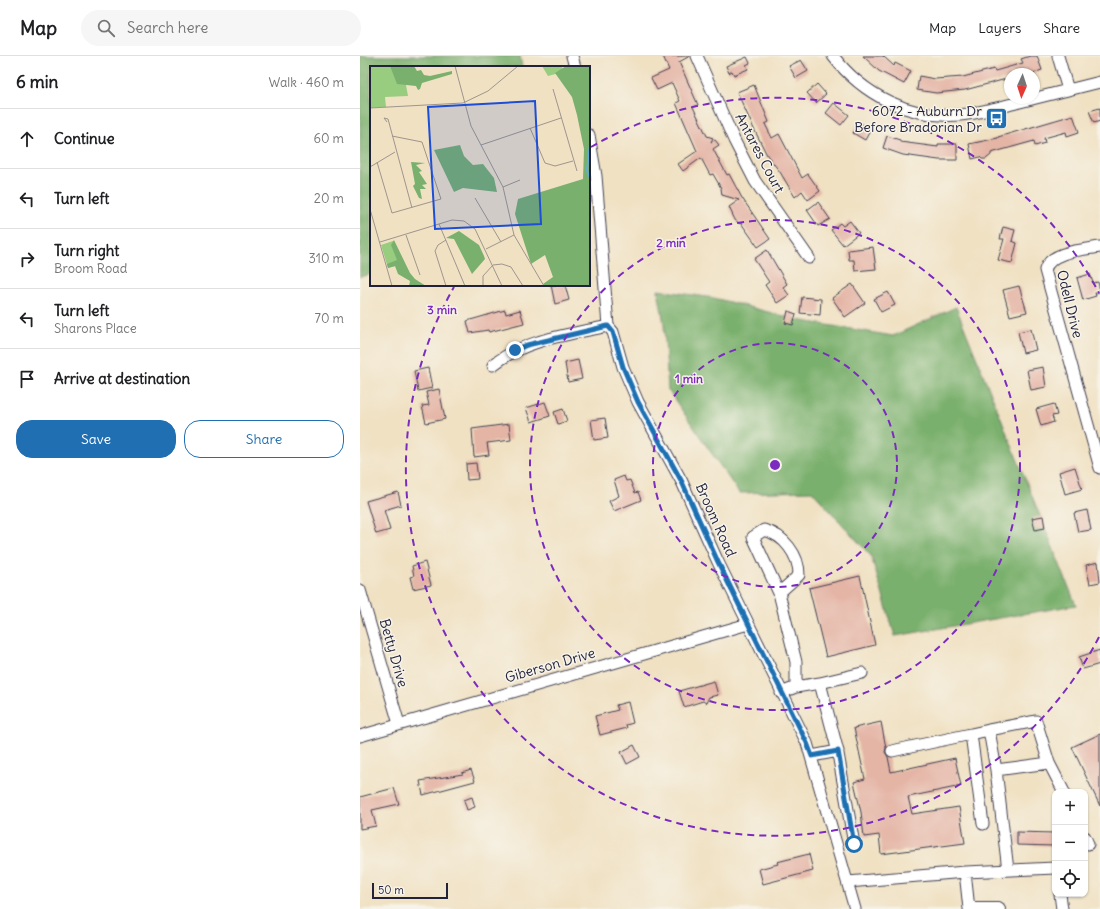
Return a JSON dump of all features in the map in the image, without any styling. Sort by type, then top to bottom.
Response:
[{"type":"main road","points":[[974,909],[998,909]]},
{"type":"street","points":[[572,56],[575,66]]},
{"type":"street","name":"Antares Court","points":[[697,56],[734,140],[755,181],[809,258]]},
{"type":"street","points":[[833,56],[854,79],[879,96],[914,111],[936,114],[974,113],[1100,82]]},
{"type":"street","points":[[1058,56],[1068,90]]},
{"type":"street","name":"Broom Road","points":[[590,143],[598,198],[608,326],[613,332],[623,367],[638,402],[682,482],[781,693],[807,743],[855,909]]},
{"type":"street","name":"Odell Drive","points":[[1100,247],[1056,257],[1047,264],[1045,275],[1100,468]]},
{"type":"street","points":[[493,366],[505,355],[527,345],[608,326]]},
{"type":"street","points":[[779,593],[799,575],[799,564],[790,549],[780,538],[774,533],[764,530],[753,537],[779,593],[796,662],[796,687]]},
{"type":"street","name":"Betty Drive","points":[[360,590],[399,724]]},
{"type":"street","name":"Giberson Drive","points":[[360,736],[748,624]]},
{"type":"street","points":[[781,693],[796,687],[862,673]]},
{"type":"street","points":[[820,683],[838,751],[854,844]]},
{"type":"street","points":[[892,751],[1036,721],[1049,762],[1062,789]]},
{"type":"street","points":[[989,730],[996,770],[1008,870]]},
{"type":"street","points":[[971,734],[983,824]]},
{"type":"street","points":[[812,756],[838,751]]},
{"type":"street","points":[[996,770],[1049,762]]},
{"type":"street","points":[[848,882],[965,872],[1052,868]]},
{"type":"street","points":[[965,872],[969,909]]},
{"type":"street","points":[[1060,897],[1062,909]]},
{"type":"green space","points":[[360,56],[520,56],[522,66],[370,66],[370,274],[360,277]]},
{"type":"green space","points":[[658,290],[714,298],[803,321],[893,336],[956,307],[1076,605],[895,636],[871,556],[812,491],[739,493],[668,390],[664,324]]},
{"type":"building","points":[[663,56],[690,56],[679,62],[698,105],[693,107],[707,136],[713,138],[711,142],[715,140],[719,145],[713,149],[727,175],[729,174],[742,198],[770,239],[758,247],[741,223],[740,224],[735,220],[729,207],[739,200],[722,195],[721,188],[713,174],[710,175],[701,158],[683,171],[678,164],[697,151],[676,103],[680,101],[672,83],[657,90],[651,78],[669,70]]},
{"type":"building","points":[[863,56],[883,56],[894,66],[895,63],[911,71],[904,84],[879,71]]},
{"type":"building","points":[[1030,56],[1037,56],[1042,70],[1040,71],[1040,68],[1006,68],[1023,63],[1021,59]]},
{"type":"building","points":[[747,57],[750,63],[746,65],[748,69],[734,75],[732,71],[729,73],[726,66]]},
{"type":"building","points":[[801,60],[808,71],[796,78],[789,66]]},
{"type":"building","points":[[1004,68],[1004,80],[965,90],[936,93],[917,90],[919,76],[935,79],[963,77],[994,69],[995,71]]},
{"type":"building","points":[[817,84],[826,94],[816,103],[807,93]]},
{"type":"building","points":[[754,85],[769,122],[765,124],[772,138],[779,134],[802,178],[808,174],[820,191],[808,200],[802,191],[795,197],[780,172],[767,155],[754,129],[737,92]]},
{"type":"building","points":[[834,103],[849,115],[841,125],[826,113]]},
{"type":"building","points":[[1100,108],[1100,121],[1094,123],[1089,111]]},
{"type":"building","points":[[1073,115],[1079,132],[1067,136],[1066,132],[1044,138],[1045,143],[1035,146],[1034,141],[991,153],[991,155],[986,159],[982,159],[980,157],[972,159],[969,144],[998,138]]},
{"type":"building","points":[[859,122],[871,129],[865,140],[853,133]]},
{"type":"building","points":[[887,136],[900,140],[900,142],[938,147],[938,144],[957,144],[957,160],[939,160],[903,155],[883,148]]},
{"type":"building","points":[[818,202],[830,219],[818,226],[807,210]]},
{"type":"building","points":[[850,221],[859,233],[843,245],[831,230],[840,223],[843,226]]},
{"type":"building","points":[[1003,227],[1015,230],[1012,241],[1017,243],[1012,263],[998,260],[1004,239],[1000,239]]},
{"type":"building","points":[[873,247],[876,269],[855,271],[854,260],[849,260],[848,250]]},
{"type":"building","points":[[767,250],[787,284],[783,287],[789,295],[777,303],[765,285],[769,282],[754,259]]},
{"type":"building","points":[[1090,274],[1093,283],[1098,282],[1100,292],[1095,293],[1096,296],[1083,300],[1077,278]]},
{"type":"building","points":[[852,284],[865,303],[845,317],[832,298]]},
{"type":"building","points":[[551,286],[565,286],[569,300],[555,304]]},
{"type":"building","points":[[1019,286],[1027,312],[1010,316],[1003,290]]},
{"type":"building","points":[[888,292],[895,305],[881,312],[874,299]]},
{"type":"building","points":[[802,297],[821,299],[820,315],[800,313]]},
{"type":"building","points":[[505,310],[506,314],[520,310],[524,323],[489,332],[488,330],[470,333],[467,321]]},
{"type":"building","points":[[788,311],[796,314],[793,325],[785,323]]},
{"type":"building","points":[[1031,329],[1036,350],[1023,353],[1018,332]]},
{"type":"building","points":[[578,360],[582,379],[568,382],[565,363]]},
{"type":"building","points":[[1043,367],[1046,387],[1031,390],[1027,370]]},
{"type":"building","points":[[428,368],[432,388],[418,391],[414,371]]},
{"type":"building","points":[[439,389],[445,419],[426,423],[422,406],[429,405],[426,392]]},
{"type":"building","points":[[545,402],[550,416],[531,422],[526,408]]},
{"type":"building","points":[[1054,404],[1057,415],[1052,416],[1054,422],[1041,426],[1036,409]]},
{"type":"building","points":[[563,409],[567,421],[558,424],[554,412]]},
{"type":"building","points":[[605,418],[608,438],[594,440],[591,420]]},
{"type":"building","points":[[509,424],[511,440],[487,443],[489,455],[474,457],[472,429]]},
{"type":"building","points":[[476,463],[478,479],[467,480],[466,464]]},
{"type":"building","points":[[1075,467],[1082,489],[1065,494],[1059,472]]},
{"type":"building","points":[[624,476],[626,481],[630,480],[635,493],[638,492],[641,500],[614,511],[609,501],[619,496],[614,480]]},
{"type":"building","points":[[398,492],[401,505],[384,510],[390,530],[376,534],[366,501]]},
{"type":"building","points":[[1087,510],[1091,530],[1078,532],[1074,513]]},
{"type":"building","points":[[1043,516],[1045,528],[1035,530],[1032,518]]},
{"type":"building","points":[[425,562],[431,585],[413,589],[410,577],[414,576],[412,566]]},
{"type":"building","points":[[1098,562],[1100,582],[1090,584],[1086,565]]},
{"type":"building","points":[[860,576],[875,645],[826,657],[809,588]]},
{"type":"building","points":[[1100,650],[1100,664],[1083,669],[1079,657]]},
{"type":"building","points":[[714,681],[718,695],[709,697],[706,703],[703,701],[684,707],[679,691]]},
{"type":"building","points":[[628,702],[633,723],[626,725],[627,728],[600,735],[595,716],[618,710],[616,705]]},
{"type":"building","points":[[881,722],[886,748],[885,752],[888,757],[891,772],[955,758],[961,786],[908,797],[912,814],[959,807],[965,843],[881,854],[879,835],[864,837],[861,812],[854,782],[865,779],[854,728]]},
{"type":"building","points":[[1100,734],[1100,806],[1072,747]]},
{"type":"building","points":[[634,745],[640,757],[627,764],[621,752]]},
{"type":"building","points":[[471,770],[475,781],[423,795],[420,781],[463,774],[462,773]]},
{"type":"building","points":[[394,788],[399,804],[372,810],[376,826],[360,829],[360,797]]},
{"type":"building","points":[[472,797],[475,807],[467,810],[464,800]]},
{"type":"building","points":[[1017,832],[1052,833],[1052,846],[1017,845]]},
{"type":"building","points":[[809,854],[813,871],[763,884],[759,869],[778,864],[777,862]]},
{"type":"place","name":"6072 - Auburn Dr Before Bradorian Dr","points":[[997,119]]},
{"type":"route","points":[[515,350],[527,345],[608,326],[613,332],[630,385],[682,482],[718,562],[781,693],[798,724],[812,756],[838,751],[854,844]]}]
